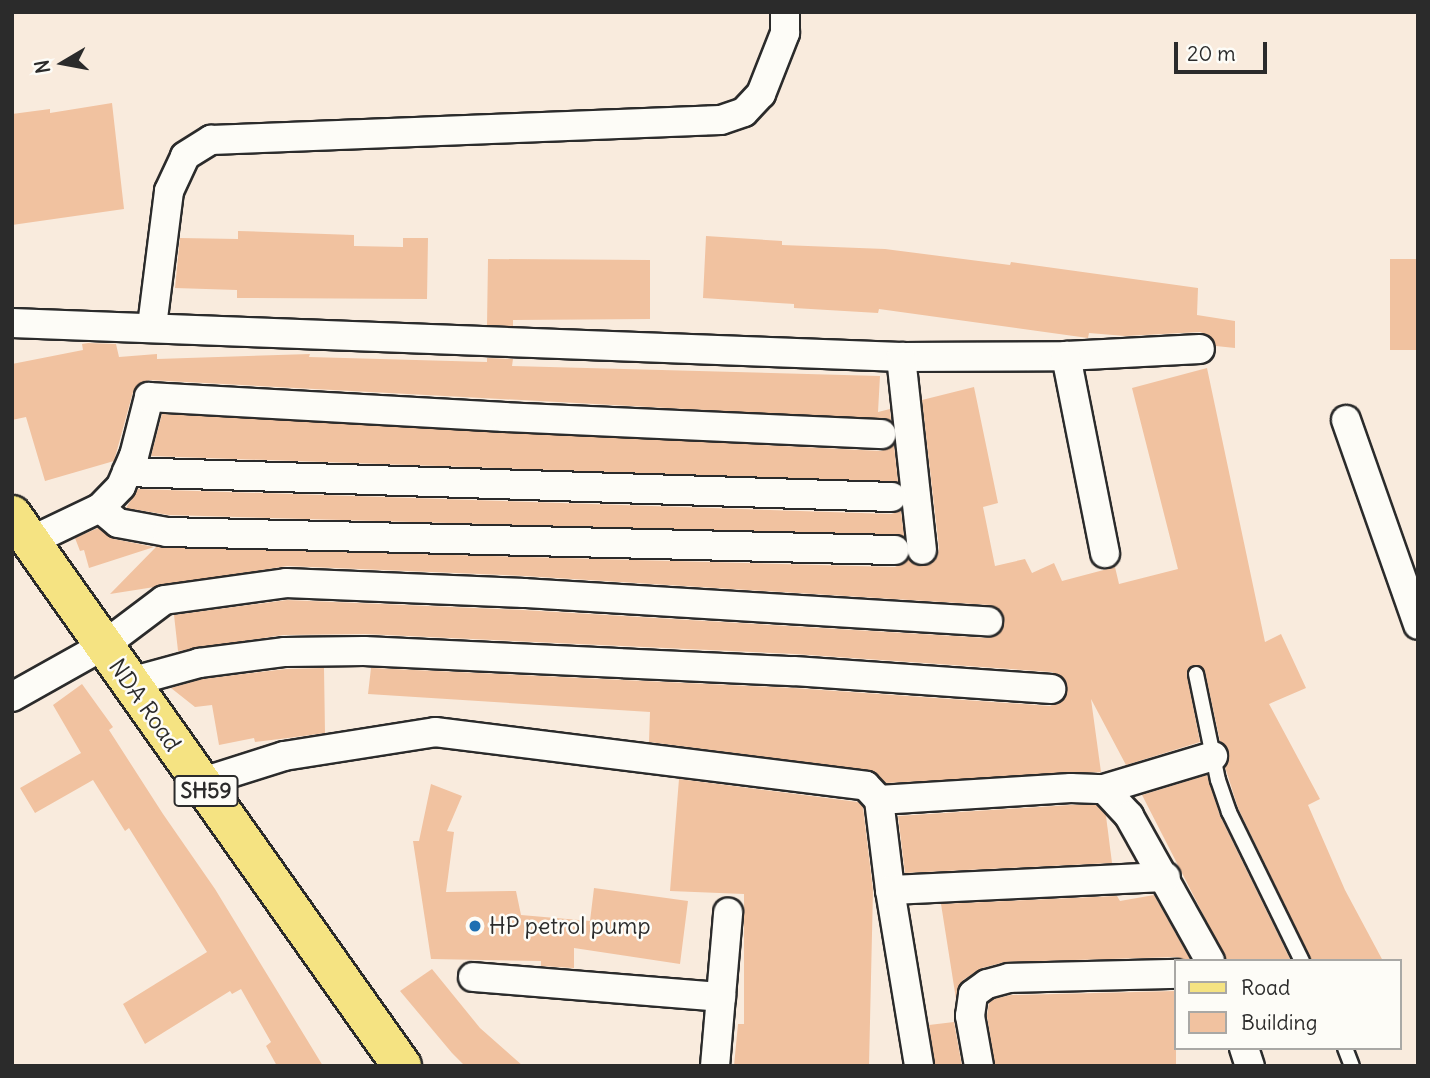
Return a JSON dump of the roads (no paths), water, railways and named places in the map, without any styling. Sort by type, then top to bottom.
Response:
[{"type":"main road","name":"NDA Road","points":[[21,528],[402,1066]]},
{"type":"street","points":[[152,326],[169,191],[185,156],[211,140],[721,120],[744,112],[761,94],[785,33],[785,12]]},
{"type":"street","points":[[12,323],[152,326],[901,357],[1066,356],[1200,349]]},
{"type":"street","points":[[1066,356],[1105,553]]},
{"type":"street","points":[[100,508],[118,523],[167,531],[908,550],[901,357]]},
{"type":"street","points":[[21,528],[100,508],[121,486],[149,397],[882,434]]},
{"type":"street","points":[[1346,420],[1418,625]]},
{"type":"street","points":[[127,472],[892,497]]},
{"type":"street","points":[[12,698],[103,646],[164,600],[286,583],[524,593],[988,621]]},
{"type":"street","points":[[130,682],[199,663],[285,652],[363,650],[794,671],[1051,689]]},
{"type":"street","points":[[200,783],[284,756],[435,732],[866,786],[879,800],[890,890],[919,1066]]},
{"type":"street","points":[[879,800],[1072,788],[1104,789],[1213,755]]},
{"type":"street","points":[[1104,789],[1129,816],[1166,877],[1209,959]]},
{"type":"street","points":[[890,890],[1166,877]]},
{"type":"street","points":[[715,1066],[728,913]]},
{"type":"street","points":[[979,1066],[970,1016],[973,994],[987,984],[1009,978],[1174,974]]},
{"type":"street","points":[[473,978],[721,998]]},
{"type":"lane","points":[[1196,674],[1213,755],[1229,812],[1301,959]]},
{"type":"place","name":"HP petrol pump","points":[[475,926]]}]
